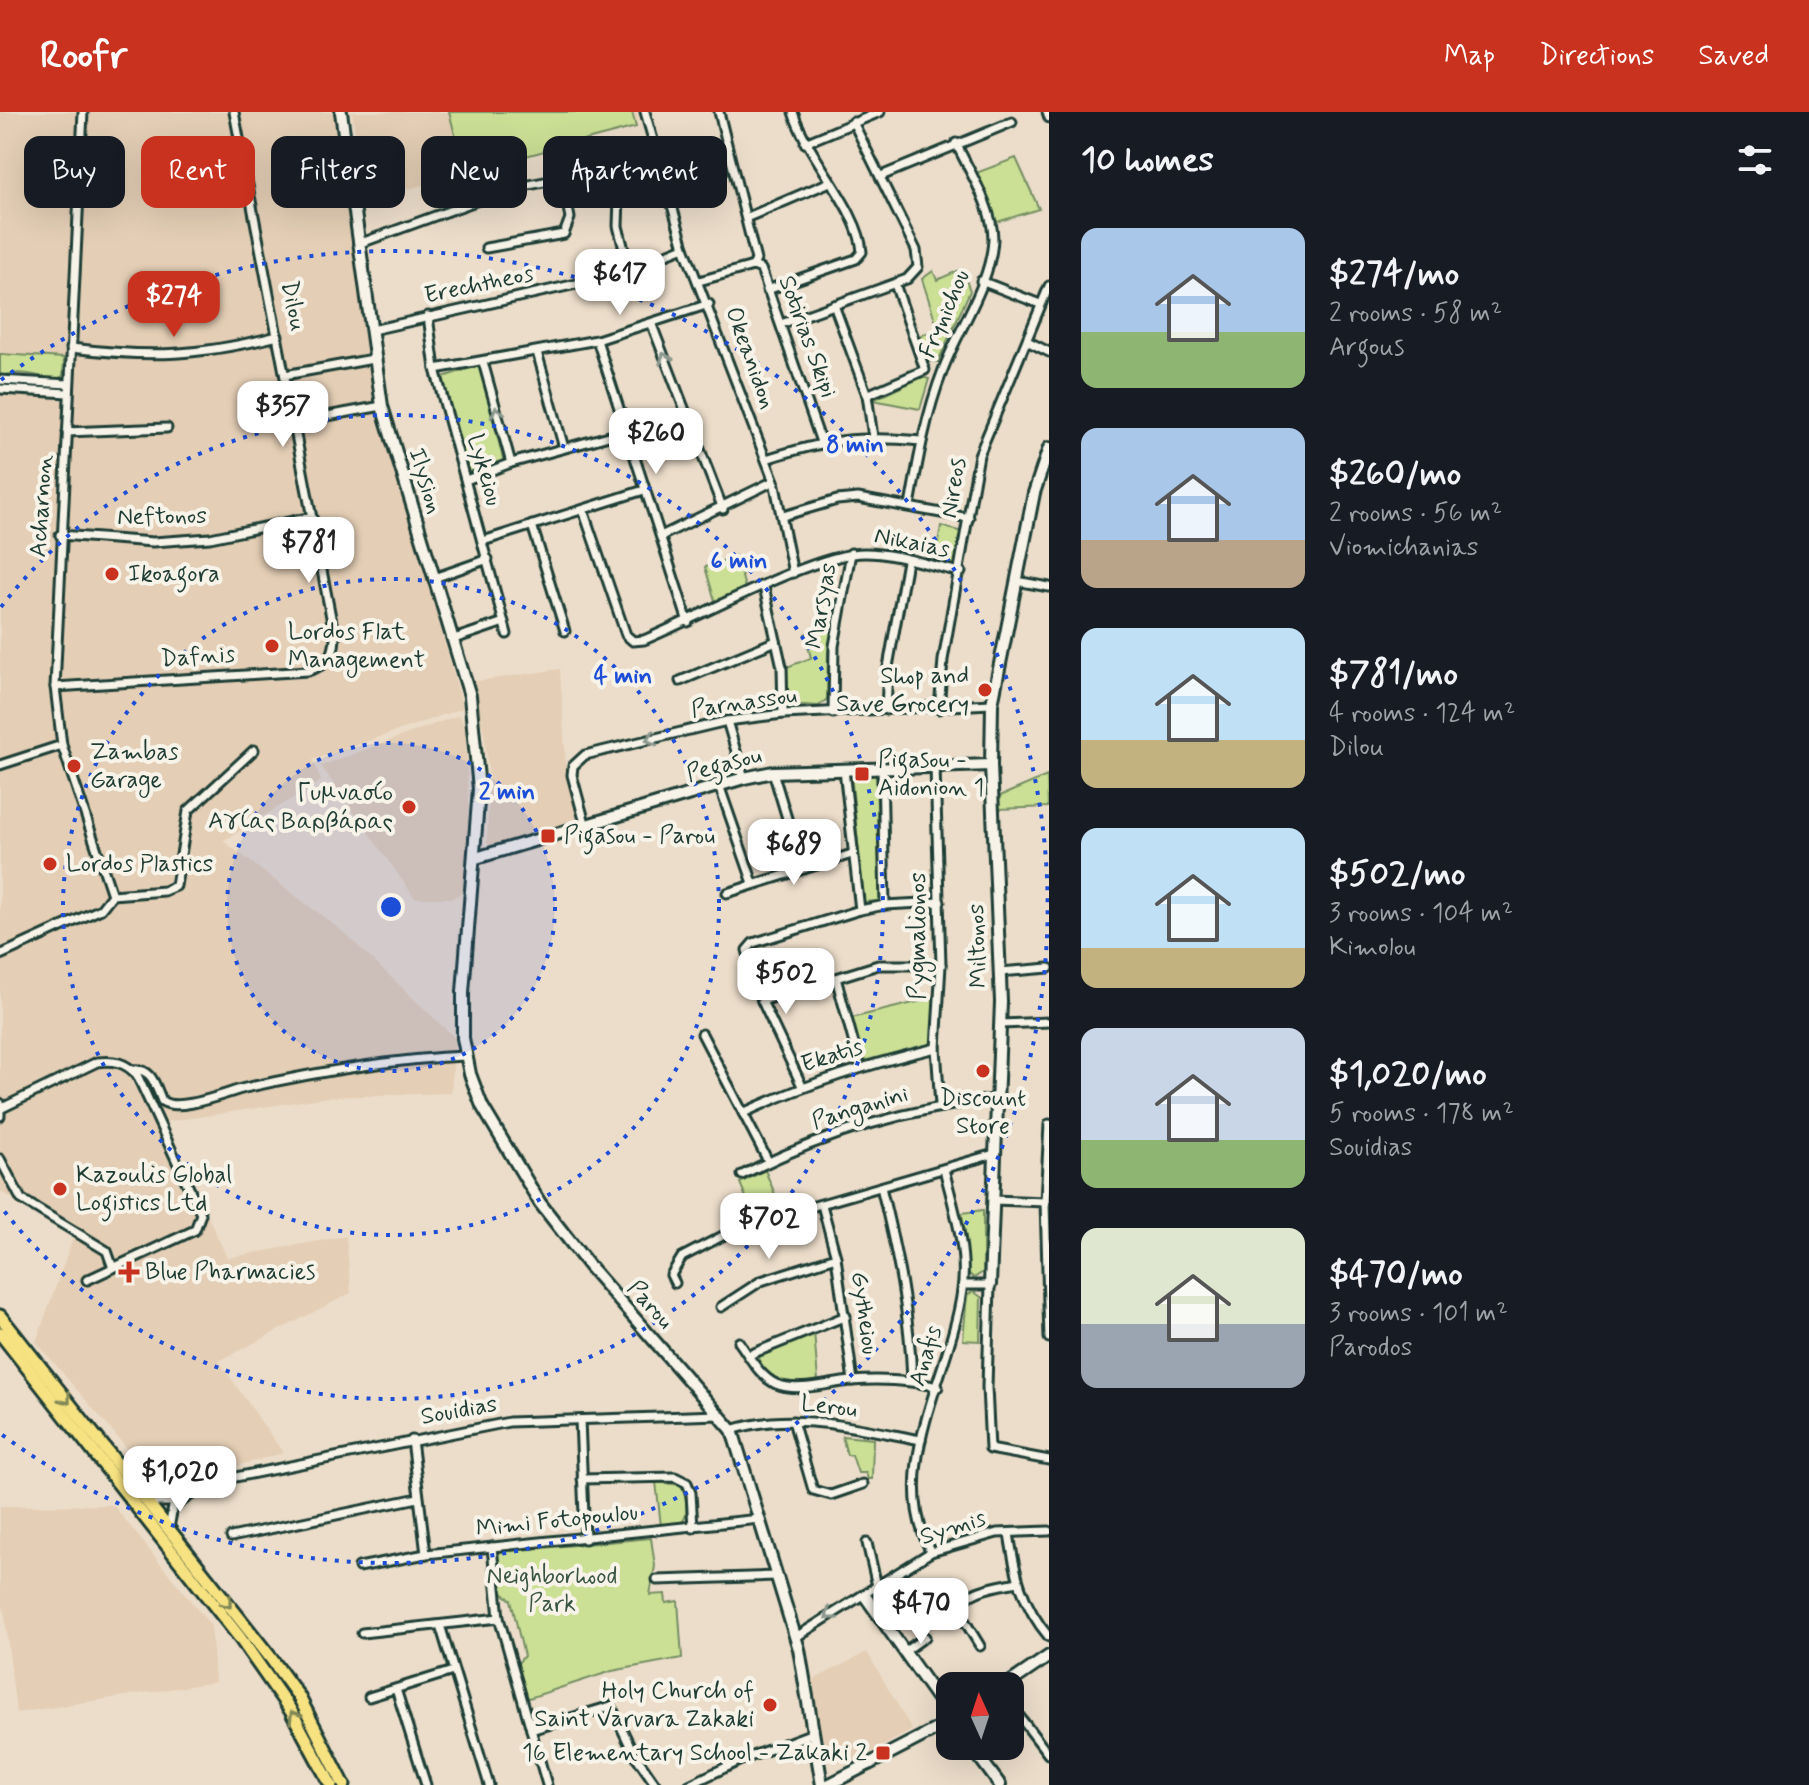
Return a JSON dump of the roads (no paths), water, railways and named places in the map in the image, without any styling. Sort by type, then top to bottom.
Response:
[{"type":"main road","points":[[0,1316],[299,1697],[344,1785]]},
{"type":"main road","points":[[0,1333],[240,1638],[291,1711],[331,1785]]},
{"type":"street","name":"Acharnon","points":[[83,112],[55,687],[62,745],[112,895]]},
{"type":"street","name":"Dilou","points":[[234,112],[312,517],[334,650]]},
{"type":"street","name":"Ilysion","points":[[341,112],[361,243],[373,359],[382,406],[470,696],[477,755],[476,858]]},
{"type":"street","name":"Okeanidon","points":[[645,112],[652,136]]},
{"type":"street","points":[[720,114],[730,112]]},
{"type":"street","points":[[767,290],[856,259],[862,252],[847,210],[805,143],[793,112]]},
{"type":"street","points":[[805,143],[880,112]]},
{"type":"street","points":[[1047,112],[1049,118]]},
{"type":"street","name":"Sotirias Skipi","points":[[720,114],[748,217],[756,260],[753,266],[761,269],[821,442]]},
{"type":"street","points":[[781,324],[915,274],[918,258],[853,122]]},
{"type":"street","points":[[881,176],[1012,122]]},
{"type":"street","name":"Frynichou","points":[[910,506],[921,441],[942,371],[990,262],[991,229],[956,143]]},
{"type":"street","points":[[361,243],[509,189],[543,182]]},
{"type":"street","points":[[748,217],[830,182]]},
{"type":"street","points":[[486,248],[564,234],[569,227],[568,208]]},
{"type":"street","points":[[619,208],[618,226],[629,269]]},
{"type":"street","name":"Okeanidon","points":[[673,208],[684,247],[709,304],[774,481],[793,573]]},
{"type":"street","name":"Erechtheos","points":[[372,330],[612,276],[684,247]]},
{"type":"street","points":[[699,281],[753,266]]},
{"type":"street","points":[[981,281],[1040,304]]},
{"type":"street","points":[[867,395],[919,376],[925,370],[895,284]]},
{"type":"street","name":"Nireos","points":[[939,709],[943,660],[986,434],[1049,286]]},
{"type":"street","points":[[435,369],[597,340],[652,325],[709,304]]},
{"type":"street","points":[[834,305],[867,395],[873,437]]},
{"type":"street","name":"Lykeiou","points":[[428,316],[435,369],[507,634]]},
{"type":"street","points":[[652,325],[723,509]]},
{"type":"street","points":[[71,348],[135,355],[175,355],[213,352],[278,336]]},
{"type":"street","points":[[597,340],[688,622]]},
{"type":"street","points":[[1027,341],[1049,352]]},
{"type":"street","points":[[537,352],[564,448]]},
{"type":"street","points":[[285,375],[373,359]]},
{"type":"street","points":[[483,362],[511,463]]},
{"type":"street","points":[[0,380],[68,388]]},
{"type":"street","points":[[0,389],[68,388]]},
{"type":"street","points":[[294,422],[382,406]]},
{"type":"street","points":[[67,432],[167,428]]},
{"type":"street","points":[[466,480],[511,463],[627,431]]},
{"type":"street","points":[[766,459],[821,442],[873,437],[921,441]]},
{"type":"street","name":"Miltonos","points":[[1049,448],[1034,493],[992,704],[991,765],[1000,1024],[987,1387],[990,1449],[1049,1460]]},
{"type":"street","points":[[661,536],[723,509],[774,481]]},
{"type":"street","points":[[483,541],[644,490]]},
{"type":"street","points":[[783,516],[837,500],[858,498],[969,518]]},
{"type":"street","name":"Nikaias","points":[[583,510],[626,635],[633,641],[644,640],[793,573],[851,553],[868,553],[961,572]]},
{"type":"street","name":"Neftonos","points":[[60,535],[153,542],[210,538],[312,517]]},
{"type":"street","points":[[532,525],[565,631]]},
{"type":"street","name":"Marsyas","points":[[833,713],[834,646],[851,553]]},
{"type":"street","points":[[434,578],[488,559]]},
{"type":"street","points":[[886,710],[888,667],[907,561]]},
{"type":"street","points":[[1016,581],[1049,587]]},
{"type":"street","points":[[764,587],[782,667],[783,714]]},
{"type":"street","points":[[454,639],[504,622]]},
{"type":"street","points":[[680,681],[776,641]]},
{"type":"street","name":"Dafnis","points":[[55,687],[308,671],[324,666],[334,650]]},
{"type":"street","name":"Parnassou","points":[[586,827],[572,775],[577,759],[727,721],[783,714],[939,709],[992,704]]},
{"type":"street","points":[[727,721],[744,778]]},
{"type":"street","points":[[0,765],[62,745]]},
{"type":"street","points":[[0,955],[101,909],[112,895],[164,891],[176,886],[188,811],[254,750]]},
{"type":"street","name":"Pegasou","points":[[476,858],[719,785],[773,772],[991,765]]},
{"type":"street","name":"Pygmalionos","points":[[935,767],[941,965],[936,1048],[940,1105]]},
{"type":"street","points":[[882,769],[885,905]]},
{"type":"street","points":[[844,770],[860,910]]},
{"type":"street","points":[[773,772],[802,868]]},
{"type":"street","points":[[719,785],[753,883]]},
{"type":"street","points":[[727,893],[852,854]]},
{"type":"street","name":"Parou","points":[[476,858],[463,992],[466,1056],[482,1106],[540,1203],[590,1267],[732,1430],[796,1637],[822,1785]]},
{"type":"street","points":[[802,1086],[762,1001],[747,950],[753,943],[860,910],[885,905],[940,902]]},
{"type":"street","points":[[762,1001],[878,965],[941,965]]},
{"type":"street","points":[[1000,972],[1049,968]]},
{"type":"street","points":[[836,978],[860,1066]]},
{"type":"street","points":[[1000,1024],[1049,1022]]},
{"type":"street","points":[[702,1034],[768,1161]]},
{"type":"street","name":"Ekatis","points":[[743,1113],[802,1086],[860,1066],[936,1048]]},
{"type":"street","points":[[1,1109],[97,1062],[112,1060],[132,1070],[145,1070],[151,1075],[162,1101],[176,1106],[246,1088],[383,1063],[466,1056]]},
{"type":"street","points":[[87,1280],[195,1230],[201,1214],[132,1070]]},
{"type":"street","name":"Panganini","points":[[742,1175],[820,1139],[940,1105],[995,1099]]},
{"type":"street","points":[[1049,1124],[1045,1202],[1049,1338]]},
{"type":"street","points":[[675,1283],[671,1275],[682,1257],[738,1228],[994,1154]]},
{"type":"street","points":[[0,1159],[21,1199],[107,1251],[113,1268]]},
{"type":"street","name":"Anafis","points":[[931,1552],[919,1531],[917,1513],[921,1440],[957,1326],[963,1285],[955,1214],[944,1169]]},
{"type":"street","points":[[881,1187],[902,1280],[911,1339],[912,1381]]},
{"type":"street","points":[[993,1200],[1045,1202]]},
{"type":"street","name":"Gytheiou","points":[[822,1205],[836,1257],[853,1381]]},
{"type":"street","points":[[721,1307],[761,1281],[836,1257]]},
{"type":"street","points":[[963,1285],[990,1285]]},
{"type":"street","points":[[749,1355],[846,1316]]},
{"type":"street","points":[[739,1342],[757,1369],[774,1383],[788,1387],[853,1381],[912,1381],[938,1387]]},
{"type":"street","name":"Souidias","points":[[148,1502],[170,1502],[196,1485],[509,1422],[721,1415]]},
{"type":"street","points":[[580,1420],[585,1539]]},
{"type":"street","name":"Lerou","points":[[732,1430],[757,1421],[793,1421],[921,1440]]},
{"type":"street","points":[[793,1421],[813,1490],[831,1495],[863,1484]]},
{"type":"street","points":[[412,1440],[426,1554]]},
{"type":"street","points":[[582,1479],[675,1477],[687,1483],[691,1493],[693,1528]]},
{"type":"street","name":"Souidias","points":[[169,1528],[173,1507],[209,1483]]},
{"type":"street","points":[[231,1537],[418,1498]]},
{"type":"street","name":"Mimi Fotopoulou","points":[[359,1567],[426,1554],[760,1519]]},
{"type":"street","name":"Symis","points":[[796,1637],[931,1552],[1009,1533],[1049,1531]]},
{"type":"street","points":[[1009,1533],[1024,1603],[1049,1637]]},
{"type":"street","points":[[867,1543],[877,1586]]},
{"type":"street","points":[[492,1547],[499,1618],[547,1785]]},
{"type":"street","points":[[657,1580],[777,1576]]},
{"type":"street","points":[[980,1646],[958,1610],[961,1602],[980,1591],[1018,1582]]},
{"type":"street","points":[[865,1596],[936,1697]]},
{"type":"street","points":[[362,1633],[499,1618]]},
{"type":"street","points":[[440,1625],[489,1785]]},
{"type":"street","points":[[904,1652],[925,1637]]},
{"type":"street","points":[[1024,1673],[1049,1656]]},
{"type":"street","points":[[369,1697],[453,1671]]},
{"type":"street","points":[[396,1689],[426,1785]]},
{"type":"street","points":[[531,1730],[611,1706],[633,1752],[656,1785]]},
{"type":"street","points":[[1024,1722],[1048,1754]]},
{"type":"street","points":[[828,1785],[936,1729]]},
{"type":"street","points":[[689,1785],[739,1761],[813,1733]]},
{"type":"street","points":[[981,1760],[1000,1785]]},
{"type":"place","name":"Ikoagora","points":[[112,574]]},
{"type":"place","name":"Lordos Flat Management","points":[[272,646]]},
{"type":"place","name":"Shop and Save Grocery","points":[[985,690]]},
{"type":"place","name":"Zambas Garage","points":[[74,766]]},
{"type":"place","name":"Pigasou - Aidonion 1","points":[[862,774]]},
{"type":"place","name":"Γυμνασίο Αγίας Βαρβάρας","points":[[409,807]]},
{"type":"place","name":"Pigasou - Parou","points":[[548,836]]},
{"type":"place","name":"Lordos Plastics","points":[[50,864]]},
{"type":"place","name":"Discount Store","points":[[983,1071]]},
{"type":"place","name":"Kazoulis Global Logistics Ltd","points":[[60,1189]]},
{"type":"place","name":"Blue Pharmacies","points":[[129,1272]]},
{"type":"place","name":"Holy Church of Saint Varvara Zakaki","points":[[770,1705]]},
{"type":"place","name":"16 Elementary School - Zakaki 2","points":[[883,1753]]},
{"type":"park label","name":"Neighborhood Park","points":[[552,1590]]}]
